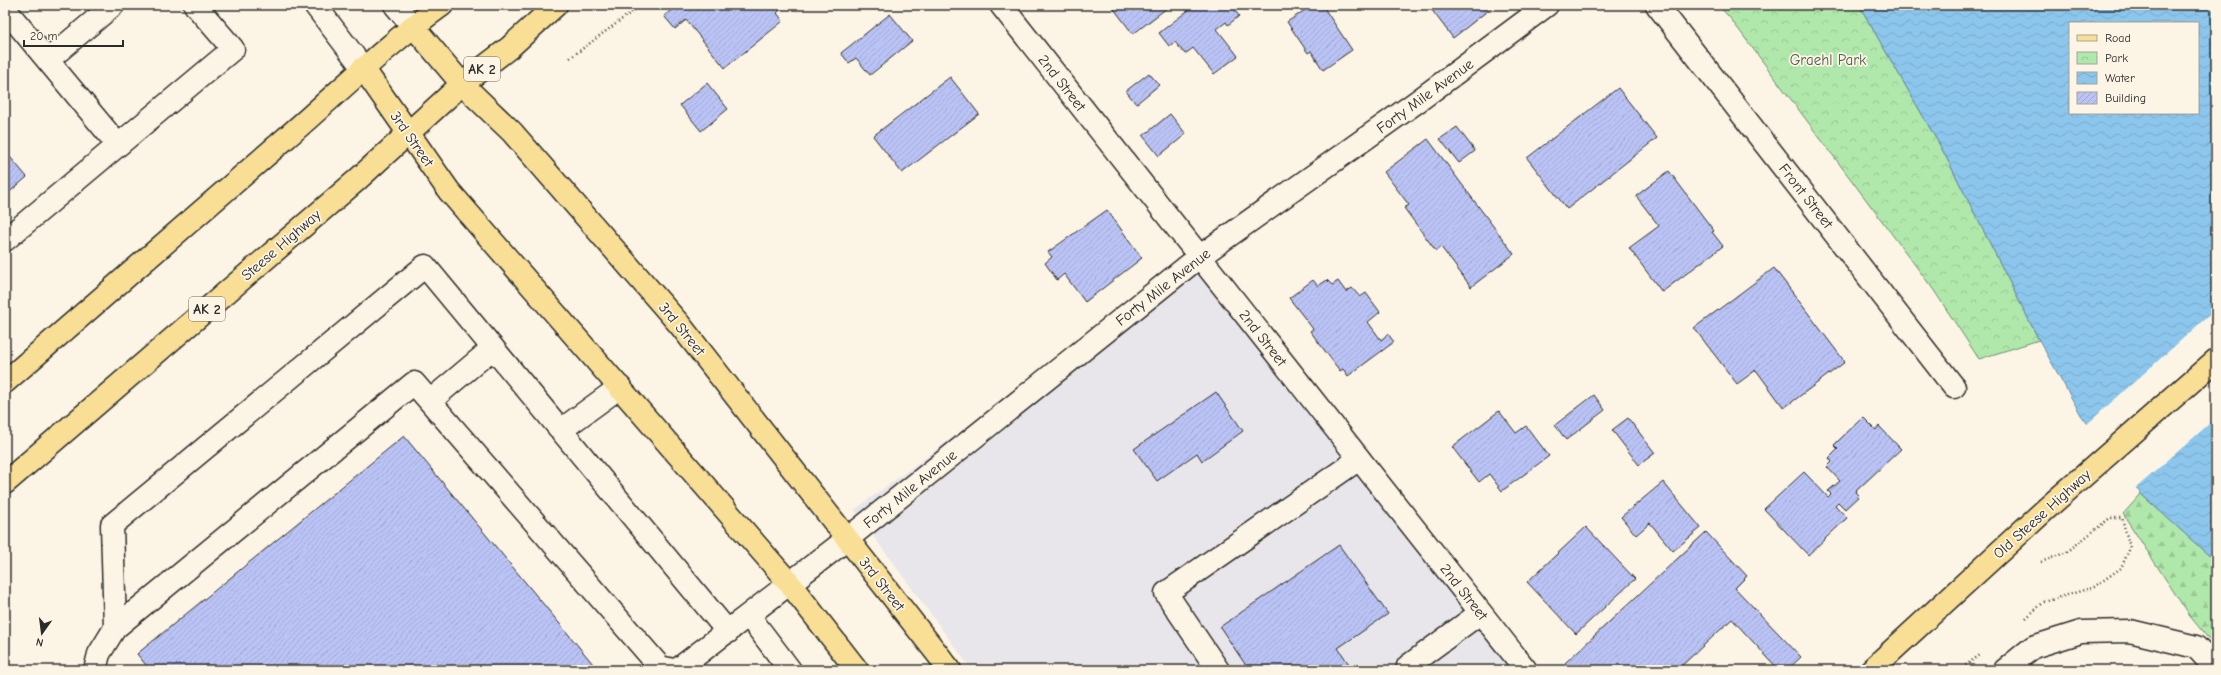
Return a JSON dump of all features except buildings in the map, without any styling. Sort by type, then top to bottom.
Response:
[{"type":"main road","points":[[5,382],[302,124],[363,68],[413,26],[442,5]]},
{"type":"main road","name":"Steese Highway","points":[[5,483],[351,185],[462,84],[509,48],[556,5]]},
{"type":"main road","name":"3rd Street","points":[[413,26],[462,84],[512,132],[680,325],[846,540],[950,670]]},
{"type":"main road","name":"3rd Street","points":[[363,68],[449,191],[790,584],[857,670]]},
{"type":"main road","name":"Old Steese Highway","points":[[1871,670],[2046,509],[2216,360]]},
{"type":"street","points":[[48,60],[113,5]]},
{"type":"street","points":[[5,240],[233,49],[195,5]]},
{"type":"street","name":"3rd Street","points":[[316,5],[363,68]]},
{"type":"street","name":"3rd Street","points":[[395,5],[413,26]]},
{"type":"street","name":"2nd Street","points":[[1001,5],[1526,670]]},
{"type":"street","name":"Forty Mile Avenue","points":[[677,670],[846,540],[1199,257],[1418,102],[1547,5]]},
{"type":"street","name":"Front Street","points":[[1657,5],[1954,387]]},
{"type":"street","points":[[5,9],[118,145]]},
{"type":"street","points":[[115,628],[112,525],[425,266],[728,632]]},
{"type":"street","points":[[430,401],[493,348]]},
{"type":"street","points":[[95,670],[99,654],[115,628],[414,382],[660,667],[672,670]]},
{"type":"street","points":[[561,430],[620,387]]},
{"type":"street","points":[[1218,670],[1166,594],[1359,459]]},
{"type":"street","points":[[1410,670],[1408,666],[1480,613]]},
{"type":"street","points":[[749,616],[790,670]]},
{"type":"street","points":[[2005,670],[2033,647],[2074,634],[2081,632],[2130,631],[2196,647],[2216,669]]},
{"type":"path","points":[[570,58],[641,5]]},
{"type":"path","points":[[2023,621],[2044,602],[2094,587],[2122,568],[2130,548],[2122,518],[2110,518],[2067,552],[2041,562]]},
{"type":"path","points":[[1959,670],[1983,652]]},
{"type":"shaded area","points":[[1199,257],[1526,670],[972,670],[854,510]]},
{"type":"green space","name":"Graehl Park","points":[[1718,5],[1859,5],[1942,149],[2039,340],[1979,359],[1933,289],[1730,18]]},
{"type":"green space","points":[[2141,494],[2216,562],[2216,648],[2189,615],[2123,514]]},
{"type":"water","points":[[1859,5],[2209,5],[2216,16],[2216,562],[2141,494],[2081,415],[2039,340],[1942,149]]},
{"type":"pier","points":[[2216,309],[2216,418],[2135,489],[2086,425]]}]
